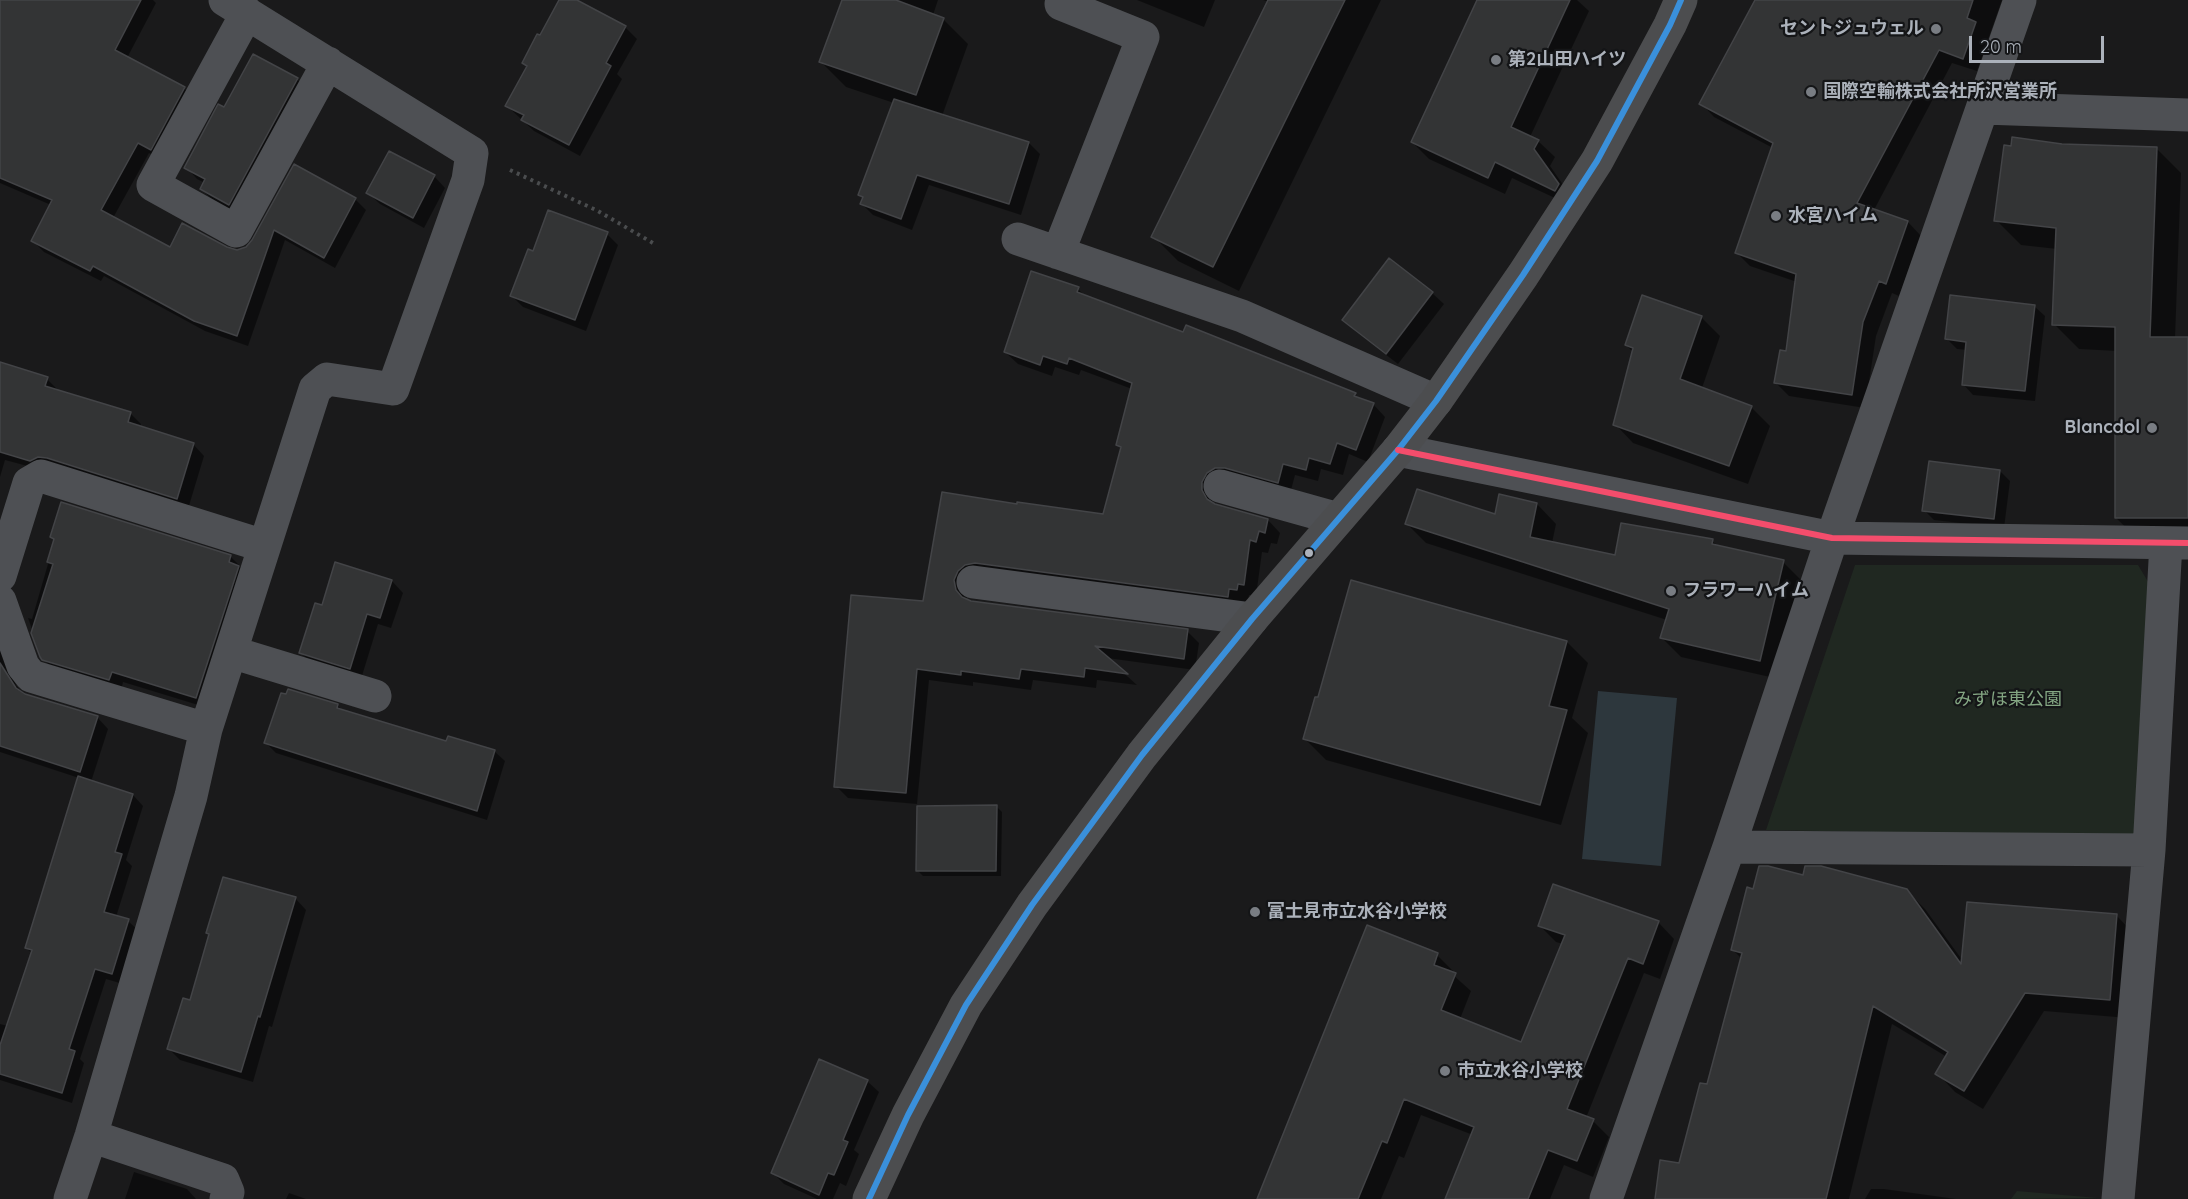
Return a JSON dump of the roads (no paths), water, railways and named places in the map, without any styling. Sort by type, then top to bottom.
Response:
[{"type":"main road","points":[[870,1199],[908,1115],[966,1005],[1032,905],[1112,795],[1252,619],[1398,450],[1436,401],[1523,275],[1597,161],[1670,25],[1681,0]]},
{"type":"street","points":[[1606,1199],[1729,847],[1832,538],[2020,0]]},
{"type":"street","points":[[1058,253],[1143,37],[1061,4]]},
{"type":"street","points":[[70,1199],[91,1136],[190,796],[206,729],[315,388],[327,379],[393,388],[468,180],[472,153],[328,63],[236,7],[153,185],[236,231],[328,63]]},
{"type":"street","points":[[1983,108],[2188,115]]},
{"type":"street","points":[[1018,239],[1242,316],[1436,401]]},
{"type":"street","points":[[1398,450],[1832,538],[2177,543],[2118,1199]]},
{"type":"street","points":[[0,576],[29,483],[41,477],[264,546]]},
{"type":"street","points":[[1220,486],[1338,519]]},
{"type":"street","points":[[973,582],[1252,619]]},
{"type":"street","points":[[0,601],[23,666],[31,676],[206,729]]},
{"type":"street","points":[[231,652],[375,696]]},
{"type":"street","points":[[1729,847],[2150,850]]},
{"type":"street","points":[[91,1136],[223,1180],[228,1192],[226,1199]]},
{"type":"place","name":"セントジュウェル","points":[[1936,29]]},
{"type":"place","name":"第2山田ハイツ","points":[[1496,60]]},
{"type":"place","name":"国際空輸株式会社所沢営業所","points":[[1811,92]]},
{"type":"place","name":"水宮ハイム","points":[[1776,216]]},
{"type":"place","name":"Blancdol","points":[[2152,428]]},
{"type":"place","name":"フラワーハイム","points":[[1671,591]]},
{"type":"place","name":"富士見市立水谷小学校","points":[[1255,912]]},
{"type":"place","name":"市立水谷小学校","points":[[1445,1071]]},
{"type":"park label","name":"みずほ東公園","points":[[2008,700]]}]
